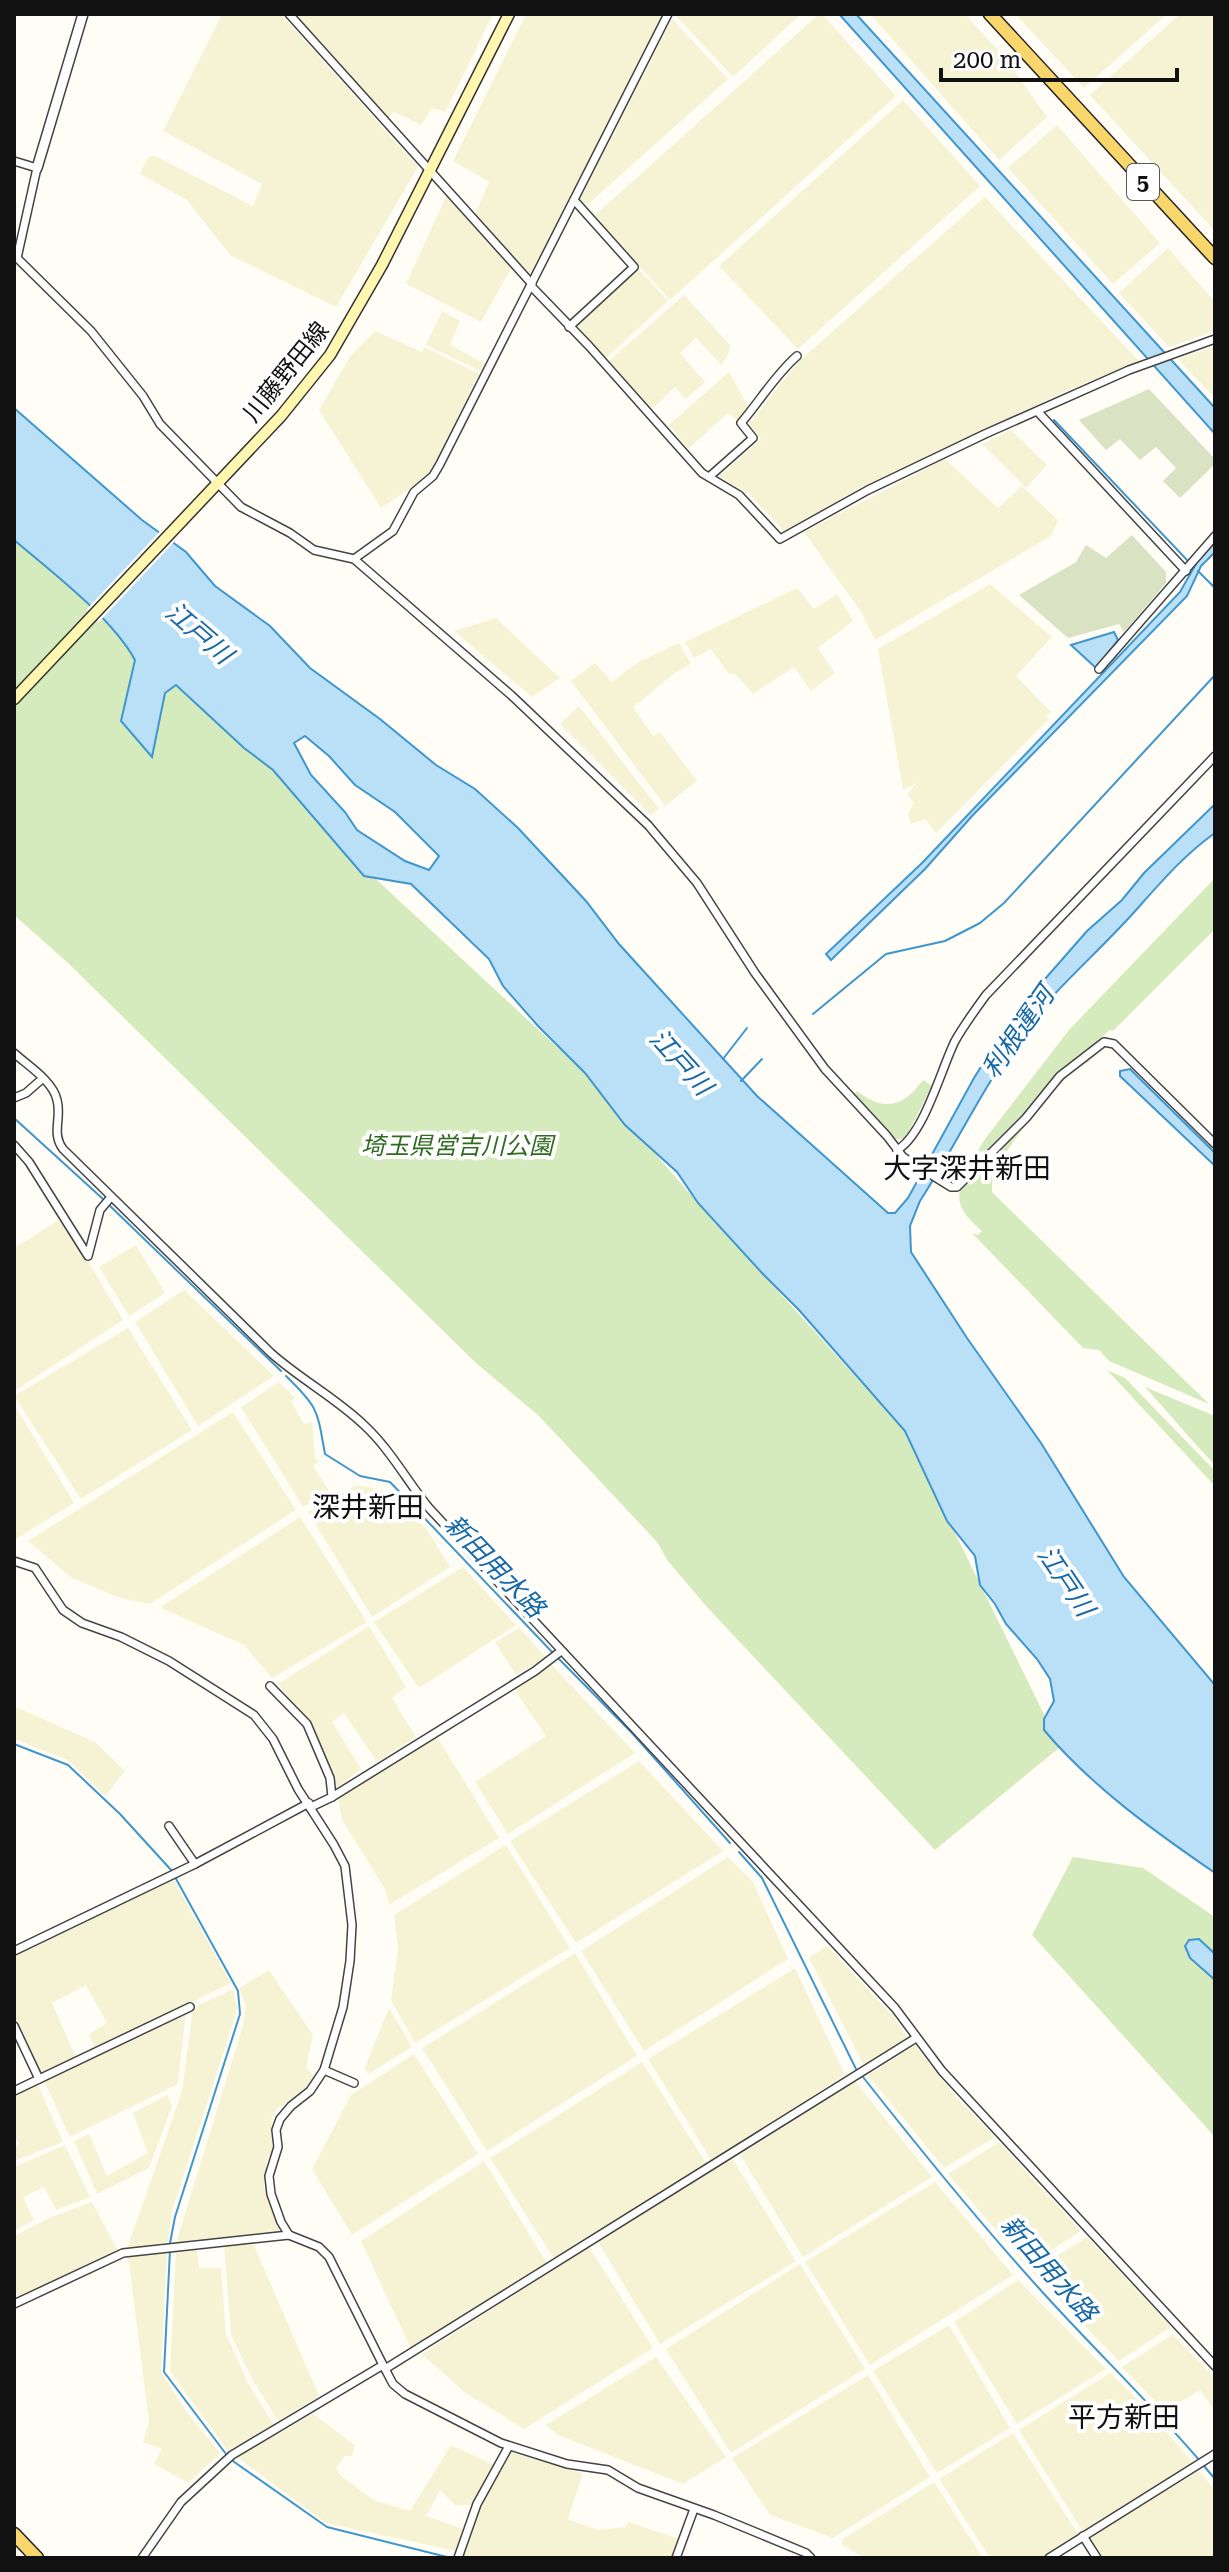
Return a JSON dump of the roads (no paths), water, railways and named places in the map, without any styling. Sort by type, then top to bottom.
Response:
[{"type":"main road","name":"川藤野田線","points":[[14,699],[296,399],[330,355],[354,317],[509,14]]},
{"type":"main road","name":"5","points":[[990,14],[1215,258]]},
{"type":"main road","points":[[14,2534],[37,2558]]},
{"type":"street","points":[[83,14],[37,168],[17,258],[91,331],[143,396],[160,424],[214,486],[241,507],[290,533],[307,546],[354,559],[511,695],[665,844],[697,883],[755,973],[810,1050],[908,1162],[957,1187],[1026,1118],[1060,1076],[1104,1042],[1114,1044],[1215,1144]]},
{"type":"street","points":[[289,14],[569,327],[709,477],[751,506],[780,539],[880,485],[1038,412],[1146,363],[1215,339]]},
{"type":"street","points":[[354,559],[393,531],[414,492],[433,476],[668,14]]},
{"type":"street","points":[[14,161],[37,168]]},
{"type":"street","points":[[569,327],[634,267],[574,200]]},
{"type":"street","points":[[709,477],[753,438],[741,423],[758,405],[783,368],[797,356]]},
{"type":"street","points":[[1038,412],[1186,571]]},
{"type":"street","points":[[1099,669],[1215,536]]},
{"type":"street","points":[[897,1150],[906,1144],[921,1120],[956,1039],[986,995],[1215,756]]},
{"type":"street","points":[[14,1053],[57,1096],[56,1131],[59,1144],[280,1361],[373,1434],[429,1508],[895,2008],[942,2071],[1215,2366]]},
{"type":"street","points":[[14,1098],[26,1093],[42,1079]]},
{"type":"street","points":[[16,1150],[88,1256],[100,1210],[111,1197]]},
{"type":"street","points":[[14,1561],[35,1568],[63,1610],[82,1623],[121,1637],[169,1661],[254,1715],[273,1739],[345,1866],[352,1925],[343,2007],[324,2070],[310,2091],[284,2113],[276,2130],[278,2147],[271,2169],[270,2186],[281,2222],[289,2235]]},
{"type":"street","points":[[14,1951],[332,1797],[535,1671],[561,1651]]},
{"type":"street","points":[[270,1686],[307,1724],[330,1778],[332,1797]]},
{"type":"street","points":[[169,1826],[195,1864]]},
{"type":"street","points":[[14,2091],[190,2007]]},
{"type":"street","points":[[14,2026],[39,2079]]},
{"type":"street","points":[[142,2558],[181,2502],[232,2455],[384,2367],[407,2357],[916,2038]]},
{"type":"street","points":[[324,2070],[350,2081]]},
{"type":"street","points":[[14,2304],[123,2253],[289,2235],[325,2251],[393,2384],[405,2394],[509,2446],[581,2467],[608,2470],[638,2488],[796,2549],[811,2558]]},
{"type":"street","points":[[458,2558],[477,2504],[509,2446]]},
{"type":"street","points":[[1049,2558],[1215,2454]]},
{"type":"street","points":[[676,2558],[694,2509]]},
{"type":"street","points":[[1083,2536],[1097,2558]]},
{"type":"water","points":[[839,14],[856,14],[1215,408],[1215,434]]},
{"type":"water","points":[[14,408],[142,520],[186,552],[215,586],[270,626],[310,668],[436,765],[475,789],[518,828],[757,1096],[888,1213],[895,1213],[908,1198],[974,1078],[1005,1028],[1031,995],[1087,931],[1122,900],[1144,873],[1215,804],[1215,833],[1174,869],[1048,1001],[1021,1034],[920,1201],[910,1226],[911,1252],[1041,1443],[1124,1577],[1215,1685],[1215,1873],[1103,1789],[1044,1730],[1044,1719],[1054,1701],[1050,1679],[1006,1624],[980,1585],[975,1556],[947,1521],[905,1431],[799,1310],[698,1203],[677,1172],[625,1125],[585,1073],[503,986],[489,959],[411,884],[364,876],[273,770],[244,748],[176,685],[165,693],[152,757],[121,721],[135,660],[125,644],[96,612],[14,540]],"holes":[[[305,736],[329,756],[355,785],[395,812],[439,856],[429,870],[405,861],[357,830],[311,775],[294,743]]]},
{"type":"water","points":[[1215,542],[1215,552],[1201,566],[1187,596],[973,815],[925,869],[831,960],[826,954],[922,863],[1180,592],[1197,562]]},
{"type":"water","points":[[1114,632],[1118,640],[1096,668],[1071,645]]},
{"type":"water","points":[[1130,1069],[1215,1153],[1215,1166],[1120,1076],[1120,1071]]},
{"type":"water","points":[[1199,1939],[1215,1954],[1215,1980],[1190,1958],[1185,1946],[1189,1940]]},
{"type":"waterway","points":[[1054,420],[1188,561]]},
{"type":"waterway","points":[[1198,571],[1215,588]]},
{"type":"waterway","points":[[813,1014],[886,954],[945,941],[980,923],[1004,903],[1215,675]]},
{"type":"waterway","points":[[723,1059],[747,1028]]},
{"type":"waterway","points":[[741,1081],[762,1059]]},
{"type":"waterway","name":"新田用水路","points":[[14,1118],[103,1199]]},
{"type":"waterway","name":"新田用水路","points":[[109,1205],[281,1371]]},
{"type":"waterway","name":"新田用水路","points":[[286,1376],[315,1410],[325,1454],[360,1476],[390,1482],[553,1653]]},
{"type":"waterway","name":"新田用水路","points":[[559,1659],[632,1733],[730,1843]]},
{"type":"waterway","points":[[14,1744],[68,1765],[120,1814],[172,1871]]},
{"type":"waterway","name":"新田用水路","points":[[739,1852],[762,1878],[856,2069]]},
{"type":"waterway","points":[[170,2243],[175,2217],[240,2014],[238,1991],[175,1877]]},
{"type":"waterway","name":"新田用水路","points":[[863,2077],[1022,2270],[1200,2461]]},
{"type":"waterway","points":[[170,2250],[164,2372],[226,2454]]},
{"type":"waterway","points":[[230,2459],[327,2527],[451,2558]]},
{"type":"waterway","name":"新田用水路","points":[[1204,2466],[1215,2479]]},
{"type":"district","name":"大字深井新田","points":[[967,1168]]},
{"type":"district","name":"深井新田","points":[[368,1507]]},
{"type":"district","name":"平方新田","points":[[1124,2417]]},
{"type":"water label","name":"江戸川","points":[[199,633]]},
{"type":"water label","name":"利根運河","points":[[1018,1032]]},
{"type":"water label","name":"江戸川","points":[[681,1062]]},
{"type":"water label","name":"江戸川","points":[[1066,1581]]},
{"type":"park label","name":"埼玉県営吉川公園","points":[[457,1146]]}]
